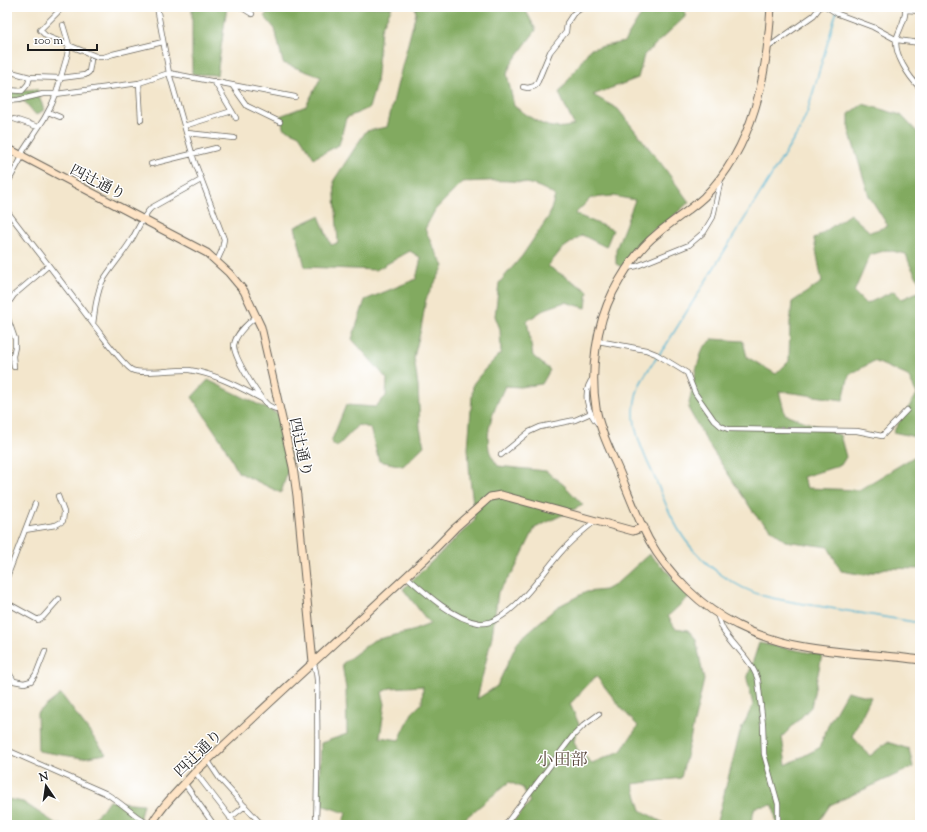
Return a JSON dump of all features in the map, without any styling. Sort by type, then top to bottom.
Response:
[{"type":"street","points":[[62,7],[40,30],[46,36],[98,57],[104,57],[164,42]]},
{"type":"street","points":[[158,7],[169,73],[184,126],[201,180],[224,240],[222,250],[217,261]]},
{"type":"street","points":[[241,7],[252,14]]},
{"type":"street","points":[[522,87],[528,88],[535,86],[550,52],[566,32],[567,23],[573,14],[583,7]]},
{"type":"street","points":[[770,7],[768,48],[758,97],[751,122],[734,159],[703,197],[648,242],[627,268],[609,300],[603,314],[598,341],[594,377],[596,408],[601,428],[650,540],[688,590],[717,614],[737,626],[759,635],[796,646],[833,652],[920,660]]},
{"type":"street","points":[[768,48],[814,15],[820,7]]},
{"type":"street","points":[[827,7],[838,14],[872,27],[896,40],[920,43]]},
{"type":"street","points":[[920,11],[905,9],[904,21],[896,40],[898,53],[904,68],[920,88]]},
{"type":"street","points":[[7,184],[22,157],[23,151],[48,112],[56,94],[69,45],[63,25]]},
{"type":"street","points":[[7,71],[30,77],[61,78],[85,75],[89,72],[91,60]]},
{"type":"street","points":[[7,101],[43,94],[56,94],[139,83],[169,73],[295,97]]},
{"type":"street","points":[[7,90],[22,91],[28,84],[30,77]]},
{"type":"street","points":[[214,81],[236,118]]},
{"type":"street","points":[[139,83],[141,120]]},
{"type":"street","points":[[232,84],[247,106],[280,122]]},
{"type":"street","points":[[184,126],[232,111]]},
{"type":"street","points":[[48,112],[60,117]]},
{"type":"street","points":[[14,119],[38,127]]},
{"type":"street","points":[[187,133],[234,138]]},
{"type":"street","name":"四辻通り","points":[[7,148],[192,245],[217,261],[244,291],[257,316],[293,467],[313,662],[195,772],[167,801],[158,812],[151,825]]},
{"type":"street","points":[[152,164],[216,148]]},
{"type":"street","points":[[627,268],[637,266],[689,245],[704,232],[713,217],[722,174]]},
{"type":"street","points":[[93,324],[98,295],[102,283],[126,249],[146,213],[151,208],[201,180]]},
{"type":"street","points":[[7,211],[93,324],[126,365],[133,371],[149,372],[191,370],[214,376],[229,382],[262,399],[273,408],[280,410]]},
{"type":"street","points":[[7,305],[14,295],[48,266]]},
{"type":"street","points":[[7,316],[15,339],[13,356],[14,367]]},
{"type":"street","points":[[257,316],[248,323],[238,336],[234,343],[234,350],[240,363],[262,399]]},
{"type":"street","points":[[598,341],[646,350],[656,354],[687,373],[695,393],[714,420],[721,426],[728,429],[857,431],[882,436],[907,410]]},
{"type":"street","points":[[594,377],[589,382],[586,403],[594,420],[601,428]]},
{"type":"street","points":[[502,455],[529,432],[540,427],[575,420],[591,413]]},
{"type":"street","points":[[316,825],[318,779],[317,721],[316,673],[313,662],[490,497],[501,495],[535,503],[633,531],[644,527]]},
{"type":"street","points":[[26,530],[56,525],[63,521],[64,512],[58,496]]},
{"type":"street","points":[[7,578],[35,504]]},
{"type":"street","points":[[406,576],[448,610],[464,619],[479,623],[488,623],[497,620],[522,598],[533,587],[561,552],[595,521]]},
{"type":"street","points":[[7,603],[38,620],[43,617],[59,599]]},
{"type":"street","points":[[717,614],[724,630],[750,663],[758,680],[763,725],[764,754],[778,804],[778,825]]},
{"type":"street","points":[[7,670],[14,681],[24,683],[31,681],[36,674],[45,651]]},
{"type":"street","points":[[504,825],[572,737],[584,725],[599,714]]},
{"type":"street","points":[[7,750],[105,793],[151,825]]},
{"type":"street","points":[[208,761],[220,779],[262,825]]},
{"type":"street","points":[[195,772],[236,825]]},
{"type":"street","points":[[185,784],[214,825]]},
{"type":"street","points":[[230,818],[245,806]]},
{"type":"green space","points":[[192,7],[227,7],[217,75],[192,74]]},
{"type":"green space","points":[[273,7],[392,7],[381,29],[376,84],[369,108],[346,118],[339,145],[314,158],[299,135],[283,128],[282,119],[280,116],[306,106],[321,77],[283,63],[275,29],[264,16]]},
{"type":"green space","points":[[415,7],[524,7],[536,30],[511,64],[507,74],[514,106],[542,124],[565,127],[574,125],[559,93],[590,49],[624,42],[639,18],[649,7],[685,9],[685,17],[644,55],[638,78],[593,95],[618,109],[689,202],[669,220],[653,230],[624,268],[616,264],[616,249],[635,200],[613,196],[591,198],[575,214],[613,230],[606,247],[582,235],[562,249],[548,266],[588,291],[586,308],[565,302],[545,309],[527,321],[533,356],[550,370],[542,384],[520,387],[505,386],[492,417],[488,441],[491,456],[498,466],[546,471],[564,485],[583,505],[535,528],[515,569],[498,592],[492,636],[477,699],[497,686],[518,641],[557,607],[586,592],[605,590],[616,584],[649,554],[682,586],[690,596],[668,616],[675,628],[688,630],[696,639],[704,680],[681,778],[633,784],[641,810],[667,825],[510,825],[530,802],[523,788],[509,782],[462,821],[460,825],[342,825],[346,813],[318,804],[321,743],[347,734],[346,689],[342,664],[374,640],[412,631],[430,624],[403,589],[475,520],[468,448],[473,384],[501,353],[500,329],[495,316],[499,283],[522,256],[549,216],[555,196],[534,185],[511,181],[463,182],[435,210],[425,229],[444,266],[426,299],[414,357],[418,386],[420,428],[424,446],[403,466],[379,461],[370,428],[358,425],[337,447],[331,442],[346,405],[375,407],[386,396],[387,379],[352,339],[365,300],[416,279],[421,258],[410,251],[376,270],[305,267],[295,227],[319,216],[331,245],[338,243],[334,180],[366,131],[387,127],[416,13]],"holes":[[[596,676],[622,709],[638,726],[621,751],[592,763],[577,749],[574,741],[579,724],[570,704]],[[423,686],[422,703],[412,713],[399,740],[380,737],[385,704],[382,692],[390,688]]]},
{"type":"green space","points":[[37,89],[44,110],[36,115],[25,102],[7,99],[7,91]]},
{"type":"green space","points":[[863,104],[901,115],[920,135],[920,283],[906,254],[887,250],[870,255],[854,292],[866,304],[894,291],[902,299],[920,291],[920,438],[893,432],[917,394],[908,376],[874,361],[849,375],[843,400],[779,391],[785,414],[840,435],[846,457],[841,465],[803,477],[807,488],[859,490],[920,453],[920,569],[886,568],[865,575],[841,571],[828,547],[785,541],[756,516],[707,442],[688,408],[696,370],[703,348],[713,339],[743,341],[747,357],[776,374],[789,361],[792,302],[822,282],[814,239],[850,214],[870,232],[888,226],[869,196],[849,130],[849,114]]},
{"type":"green space","points":[[208,380],[280,415],[291,461],[281,493],[238,472],[224,445],[192,397]]},
{"type":"green space","points":[[759,643],[822,655],[811,707],[782,737],[786,765],[819,748],[830,721],[847,691],[871,697],[852,736],[870,756],[887,742],[909,749],[913,767],[830,805],[820,820],[820,825],[777,825],[773,805],[755,807],[750,825],[716,825],[740,732],[753,705],[747,679]]},
{"type":"green space","points":[[61,694],[106,754],[82,758],[38,751],[37,713]]},
{"type":"green space","points":[[7,799],[23,802],[58,825],[7,825]]},
{"type":"green space","points":[[108,801],[143,804],[138,825],[86,825],[102,810]]},
{"type":"waterway","points":[[838,7],[807,113],[799,131],[666,345],[645,375],[638,388],[635,401],[635,426],[638,439],[676,526],[686,541],[702,559],[731,581],[753,592],[772,598],[920,623]]},
{"type":"district","name":"小田部","points":[[562,759]]}]
